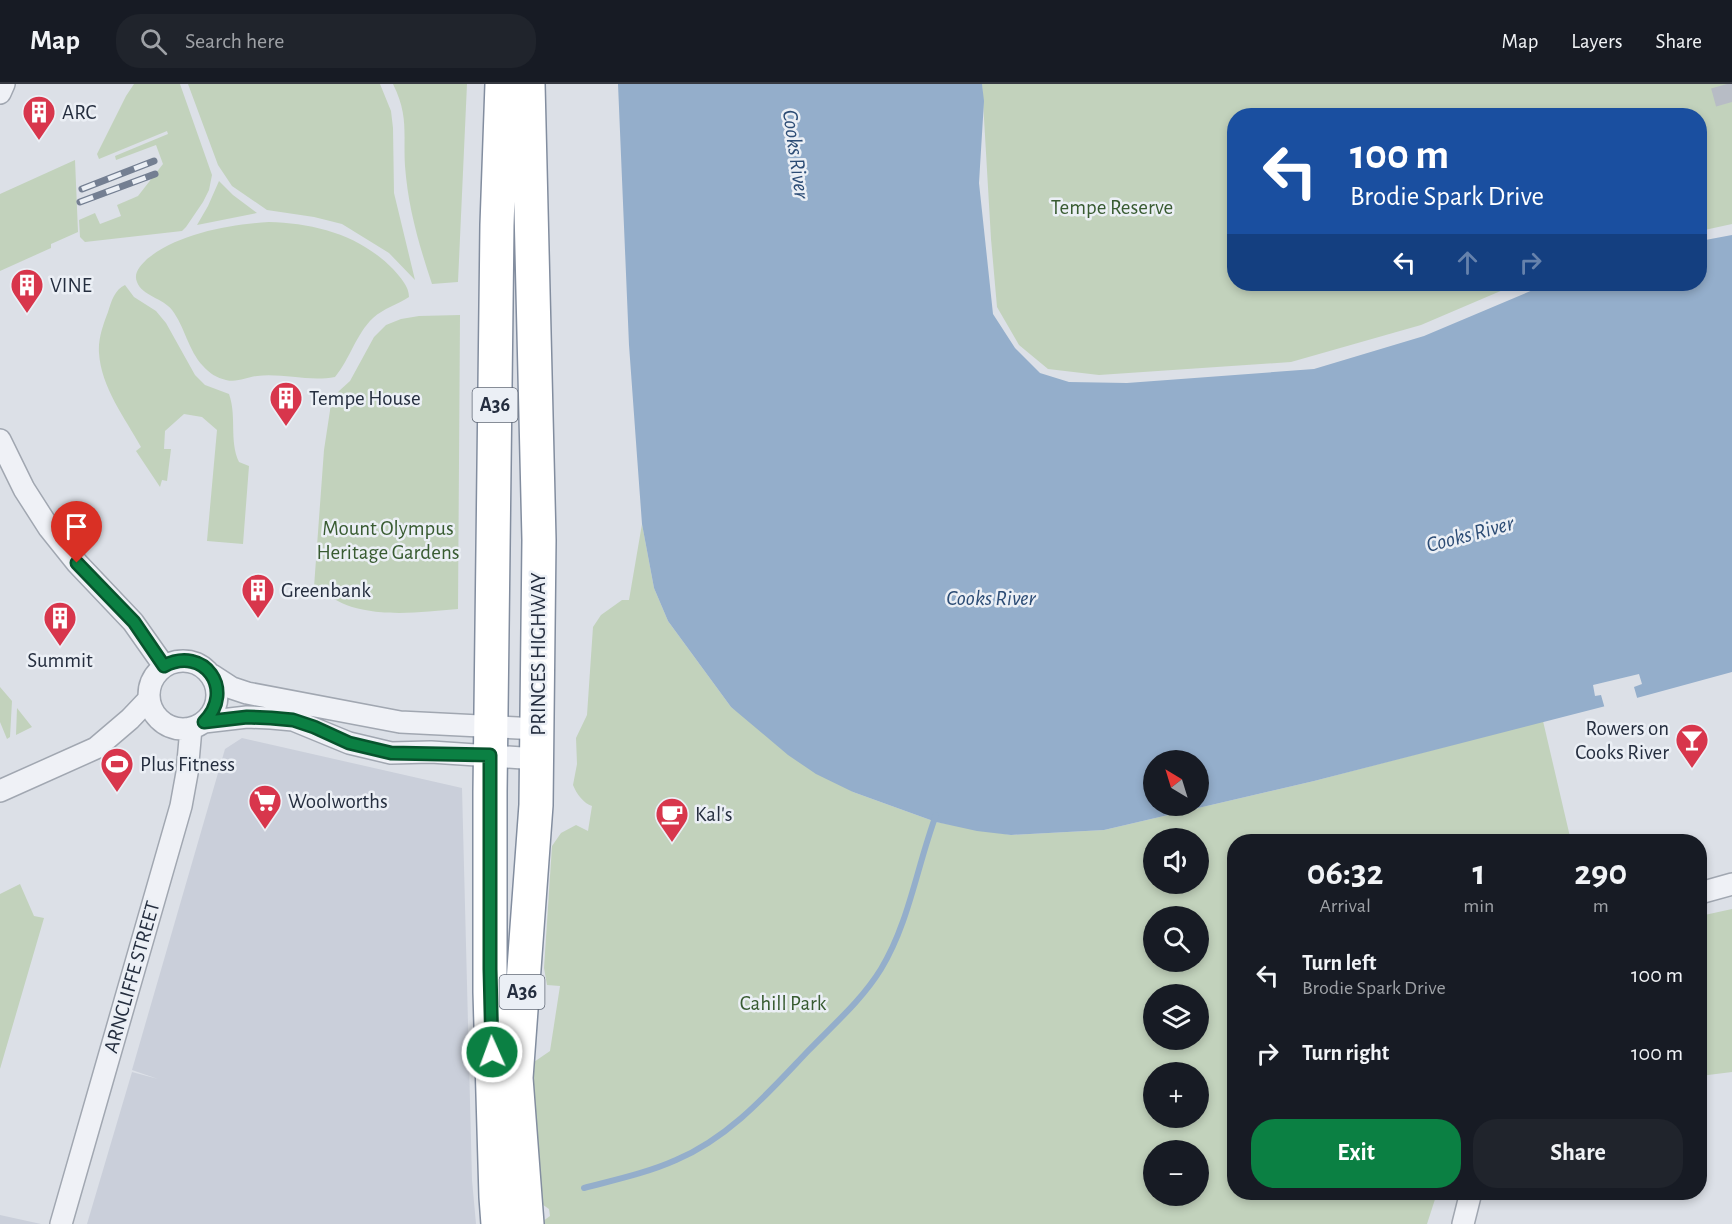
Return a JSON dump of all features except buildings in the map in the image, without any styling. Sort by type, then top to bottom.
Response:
[{"type":"highway","name":"A36","points":[[498,1224],[490,992],[497,225],[502,84]]},
{"type":"highway","name":"PRINCES HIGHWAY","points":[[527,1224],[516,1078],[538,744],[539,540],[528,84]]},
{"type":"street","points":[[0,93],[4,84]]},
{"type":"street","points":[[0,440],[24,489],[49,528],[77,563],[134,622],[164,666]]},
{"type":"street","points":[[538,744],[491,740],[247,693],[232,688],[212,675],[206,668],[190,661],[180,660],[164,666],[152,681],[149,699],[152,710],[159,719],[168,726],[180,729],[247,717],[293,720],[349,743],[391,753],[491,740],[538,744]]},
{"type":"street","points":[[197,725],[211,715],[218,695],[212,675]]},
{"type":"street","points":[[0,791],[96,748],[149,699]]},
{"type":"street","name":"ARNCLIFFE STREET","points":[[61,1224],[182,806],[197,725]]},
{"type":"street","points":[[1707,891],[1732,884]]},
{"type":"street","points":[[1463,1224],[1470,1200]]},
{"type":"shaded area","points":[[242,738],[462,788],[472,1180],[476,1224],[87,1224],[132,1072],[158,1079],[132,1070],[225,749]]},
{"type":"shaded area","points":[[0,1215],[41,1224],[0,1224]]},
{"type":"green space","points":[[134,84],[180,84],[212,175],[209,190],[182,231],[85,242],[80,237],[79,220],[95,213],[100,224],[121,216],[117,205],[138,196],[163,164],[156,145],[116,160],[115,156],[168,134],[167,131],[99,159],[97,154]]},
{"type":"green space","points":[[188,84],[380,84],[391,111],[394,193],[415,280],[389,253],[342,224],[267,210],[232,186],[218,165]]},
{"type":"green space","points":[[393,84],[467,84],[458,282],[432,284],[411,211],[406,181],[403,115]]},
{"type":"green space","name":"Tempe Reserve","points":[[982,84],[1732,84],[1732,224],[1707,229],[1707,108],[1227,108],[1227,291],[1501,291],[1421,325],[1291,362],[1099,375],[1048,369],[1019,345],[997,307]]},
{"type":"green space","points":[[75,160],[78,232],[51,244],[51,248],[0,271],[0,194]]},
{"type":"green space","points":[[219,181],[233,195],[257,213],[197,225]]},
{"type":"green space","points":[[269,222],[319,228],[351,239],[380,257],[404,282],[407,289],[409,297],[382,312],[367,324],[335,377],[316,379],[267,375],[234,381],[216,377],[198,360],[172,310],[143,291],[137,282],[137,272],[145,261],[174,243],[221,228]]},
{"type":"green space","points":[[125,285],[134,297],[156,311],[166,323],[195,375],[205,385],[229,394],[233,411],[236,454],[239,462],[249,466],[243,544],[207,541],[217,430],[202,417],[184,414],[165,431],[164,449],[171,449],[167,481],[162,480],[160,487],[136,451],[141,447],[109,390],[99,353],[101,332],[111,304],[116,293]]},
{"type":"green space","name":"Mount Olympus Heritage Gardens","points":[[460,315],[458,609],[392,613],[347,605],[314,587],[324,450],[331,404],[339,391],[350,381],[374,337],[386,325],[401,319],[419,316]]},
{"type":"green space","name":"Cahill Park","points":[[642,524],[654,588],[668,621],[731,707],[853,792],[936,822],[1011,835],[1104,830],[1164,816],[1209,816],[1209,806],[1314,781],[1543,721],[1569,834],[1227,834],[1227,1200],[1435,1200],[1427,1224],[539,1224],[550,1216],[549,1209],[536,1200],[531,1064],[550,1051],[560,986],[547,985],[544,968],[552,846],[561,833],[576,825],[588,831],[592,806],[581,798],[573,785],[577,764],[576,738],[587,715],[593,627],[601,615],[622,600],[629,600]]},
{"type":"green space","points":[[0,687],[12,701],[10,737],[7,739],[0,722]]},
{"type":"green space","points":[[17,708],[32,727],[16,735]]},
{"type":"green space","points":[[20,884],[34,916],[44,918],[0,1069],[0,894]]},
{"type":"green space","points":[[1732,909],[1732,1072],[1707,1075],[1707,914]]},
{"type":"water","name":"Cooks River","points":[[618,84],[982,84],[984,101],[979,183],[993,314],[1015,348],[1040,373],[1069,382],[1127,383],[1314,369],[1424,336],[1530,291],[1707,291],[1707,240],[1732,235],[1732,672],[1314,781],[1209,806],[1209,750],[1143,750],[1143,816],[1164,816],[1104,830],[1011,835],[977,831],[936,822],[853,792],[816,774],[788,755],[731,707],[668,621],[654,588],[642,524],[629,345]]},
{"type":"pier","points":[[1639,674],[1642,684],[1634,687],[1638,701],[1605,709],[1601,695],[1595,696],[1593,685]]},
{"type":"waterway","points":[[584,1188],[665,1165],[714,1139],[763,1098],[847,1012],[881,969],[891,951],[906,914],[936,815]]},
{"type":"tunnel","points":[[1727,84],[1732,102]]},
{"type":"railway","points":[[82,189],[154,161]]},
{"type":"railway","points":[[80,202],[155,174]]},
{"type":"place","name":"ARC","points":[[39,141]]},
{"type":"place","name":"VINE","points":[[27,314]]},
{"type":"place","name":"Tempe House","points":[[286,427]]},
{"type":"place","name":"Greenbank","points":[[258,619]]},
{"type":"place","name":"Summit","points":[[60,647]]},
{"type":"place","name":"Rowers on Cooks River","points":[[1692,769]]},
{"type":"place","name":"Plus Fitness","points":[[117,793]]},
{"type":"place","name":"Woolworths","points":[[265,830]]},
{"type":"place","name":"Kal's","points":[[672,843]]},
{"type":"route","points":[[77,563],[134,622],[164,666],[180,660],[190,661],[206,668],[212,675],[218,695],[211,715],[204,722],[247,717],[293,720],[349,743],[391,753],[431,752],[490,755],[492,1052]]}]
